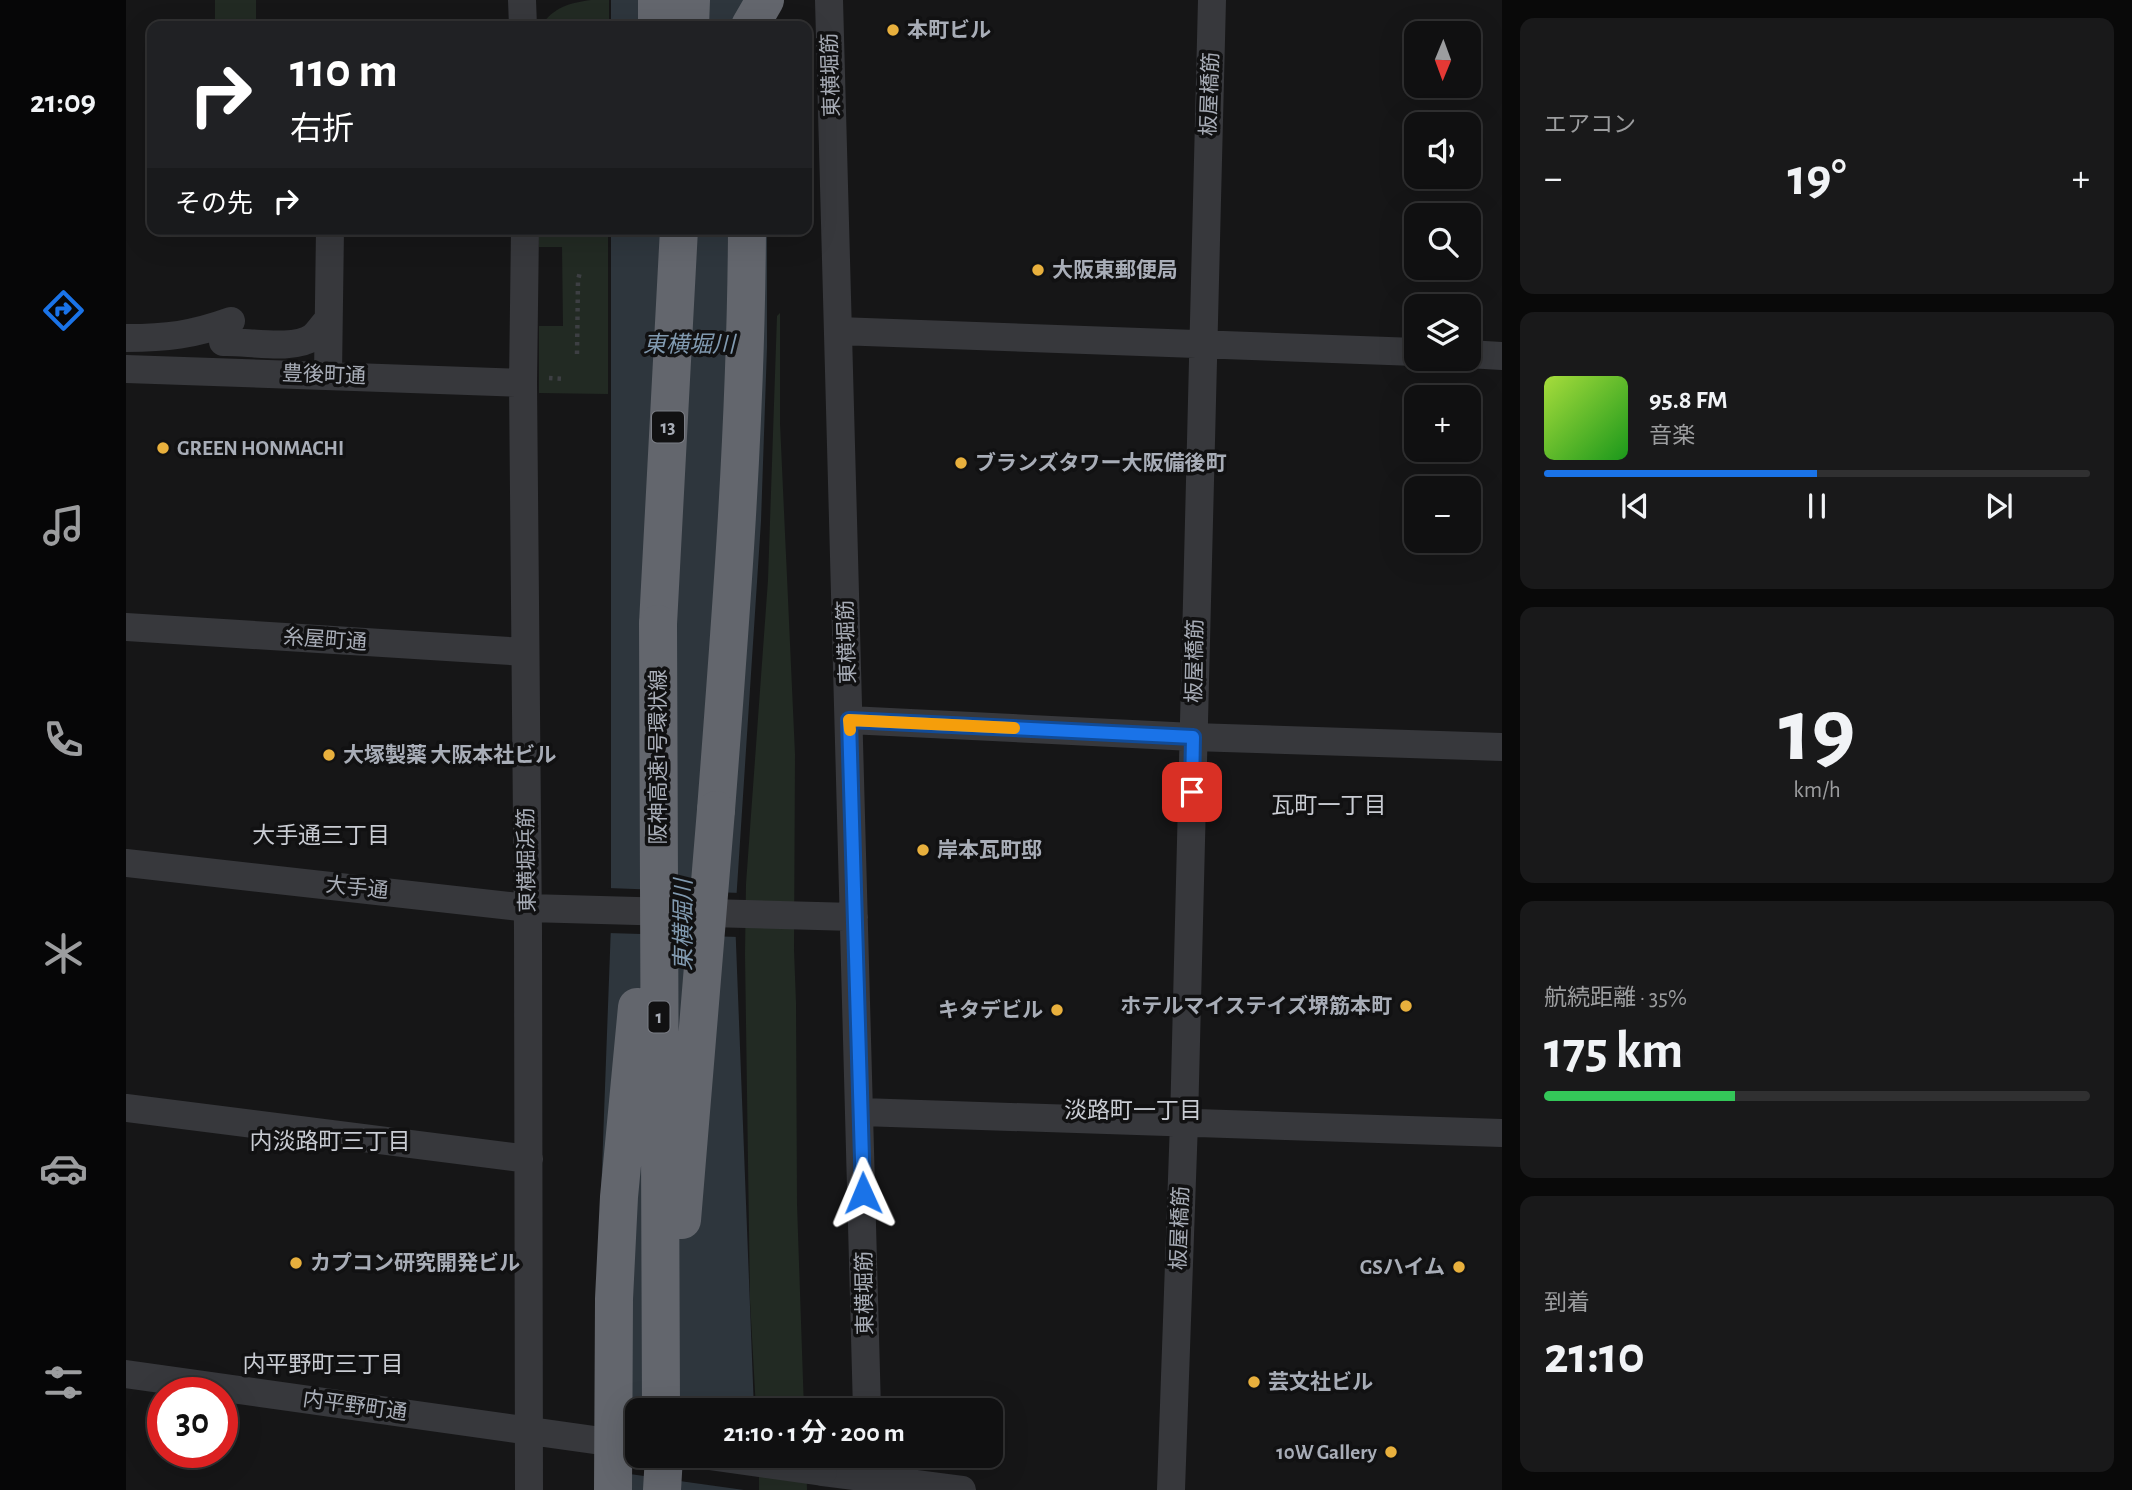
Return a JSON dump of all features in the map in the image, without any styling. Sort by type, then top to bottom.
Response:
[{"type":"highway","points":[[657,0],[657,21]]},
{"type":"highway","points":[[690,21],[691,0]]},
{"type":"highway","points":[[732,0],[741,21]]},
{"type":"highway","points":[[753,21],[765,0]]},
{"type":"highway","name":"阪神高速1号環状線","points":[[657,235],[661,1398]]},
{"type":"highway","name":"13","points":[[658,624],[679,235]]},
{"type":"highway","points":[[668,1398],[730,634],[746,342],[747,235]]},
{"type":"highway","points":[[614,1490],[614,1298],[619,1197],[658,805]]},
{"type":"highway","points":[[662,1490],[663,1468]]},
{"type":"street","points":[[522,0],[523,21]]},
{"type":"street","name":"東横堀筋","points":[[829,0],[867,1398]]},
{"type":"street","name":"板屋橋筋","points":[[1171,1490],[1184,1122],[1212,0]]},
{"type":"street","points":[[328,375],[330,235]]},
{"type":"street","name":"東横堀浜筋","points":[[525,235],[534,380],[525,652],[529,1490]]},
{"type":"street","points":[[135,370],[139,338],[227,331],[247,341],[285,345],[312,338],[328,320]]},
{"type":"street","points":[[838,331],[1404,352]]},
{"type":"street","points":[[1481,355],[1502,356]]},
{"type":"street","name":"豊後町通","points":[[135,370],[534,380]]},
{"type":"street","name":"糸屋町通","points":[[126,627],[525,652]]},
{"type":"street","points":[[849,720],[1193,737],[1502,747]]},
{"type":"street","name":"大手通","points":[[126,863],[528,908],[854,917]]},
{"type":"street","points":[[126,1108],[529,1159]]},
{"type":"street","points":[[861,1112],[1502,1133]]},
{"type":"street","name":"内平野町通","points":[[126,1374],[625,1444]]},
{"type":"street","points":[[794,1468],[869,1475],[962,1490]]},
{"type":"path","points":[[577,354],[580,272]]},
{"type":"path","points":[[534,380],[565,379]]},
{"type":"shaded area","points":[[215,0],[256,0],[256,21],[215,21]]},
{"type":"shaded area","points":[[609,0],[609,21],[545,21],[551,14],[576,3]]},
{"type":"shaded area","points":[[539,235],[608,235],[608,394],[539,393],[539,326],[563,326],[562,247],[539,247]]},
{"type":"shaded area","points":[[780,313],[780,423],[795,754],[797,1204],[804,1398],[755,1398],[750,1300],[746,884],[768,580],[777,316]]},
{"type":"shaded area","points":[[758,1468],[806,1468],[807,1490],[759,1490]]},
{"type":"water","points":[[611,0],[768,0],[769,21],[611,21]]},
{"type":"water","name":"東横堀川","points":[[611,235],[767,235],[767,347],[761,521],[735,918],[754,1398],[625,1398],[625,1468],[679,1468],[756,1490],[597,1490],[599,1250],[611,925]]},
{"type":"pier","points":[[608,888],[740,893],[739,937],[608,933]]},
{"type":"pier","points":[[594,1411],[625,1415],[625,1468],[759,1468],[759,1490],[744,1490],[594,1469]]},
{"type":"slow traffic","points":[[850,730],[849,720],[1014,728]]},
{"type":"place","name":"本町ビル","points":[[893,30]]},
{"type":"place","name":"大阪東郵便局","points":[[1038,270]]},
{"type":"place","name":"GREEN HONMACHI","points":[[163,448]]},
{"type":"place","name":"ブランズタワー大阪備後町","points":[[961,463]]},
{"type":"place","name":"大塚製薬 大阪本社ビル","points":[[329,755]]},
{"type":"place","name":"岸本瓦町邸","points":[[923,850]]},
{"type":"place","name":"ホテルマイステイズ堺筋本町","points":[[1406,1006]]},
{"type":"place","name":"キタデビル","points":[[1057,1010]]},
{"type":"place","name":"カプコン研究開発ビル","points":[[296,1263]]},
{"type":"place","name":"GSハイム","points":[[1459,1267]]},
{"type":"place","name":"芸文社ビル","points":[[1254,1382]]},
{"type":"place","name":"10W Gallery","points":[[1391,1452]]},
{"type":"district","name":"瓦町一丁目","points":[[1329,806]]},
{"type":"district","name":"大手通三丁目","points":[[321,836]]},
{"type":"district","name":"淡路町一丁目","points":[[1133,1111]]},
{"type":"district","name":"内淡路町三丁目","points":[[330,1142]]},
{"type":"district","name":"内平野町三丁目","points":[[323,1365]]},
{"type":"route","points":[[863,1193],[849,720],[1193,737],[1192,792]]}]
